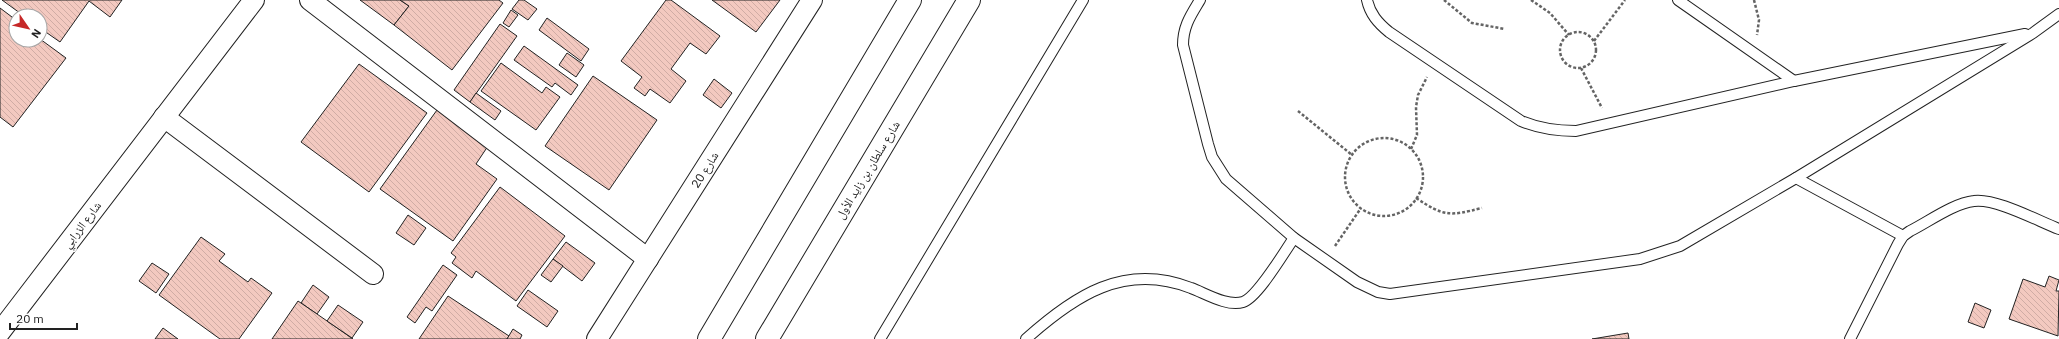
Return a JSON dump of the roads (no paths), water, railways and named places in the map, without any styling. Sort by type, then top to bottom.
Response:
[{"type":"main road","points":[[709,339],[910,0]]},
{"type":"main road","name":"شارع سلطان بن زايد الأول","points":[[767,339],[969,0]]},
{"type":"street","name":"شارع الزرابي","points":[[0,332],[254,0]]},
{"type":"street","points":[[310,0],[648,259]]},
{"type":"street","name":"شارع 20","points":[[597,339],[812,0]]},
{"type":"street","points":[[164,117],[373,274]]},
{"type":"lane","points":[[880,339],[1083,0]]},
{"type":"lane","points":[[1200,0],[1186,24],[1183,34],[1183,45],[1212,157],[1226,179],[1235,189],[1294,238],[1325,260],[1367,288],[1390,294],[1640,259],[1680,246],[1796,178],[2033,33],[2059,14]]},
{"type":"lane","points":[[1367,0],[1373,15],[1380,24],[1521,122],[1539,128],[1557,131],[1576,131],[1794,81],[2033,33]]},
{"type":"lane","points":[[1678,0],[1794,81]]},
{"type":"lane","points":[[1796,178],[1903,236]]},
{"type":"lane","points":[[1850,339],[1903,236],[1962,205],[1974,201],[1986,201],[1998,204],[2059,229]]},
{"type":"lane","points":[[1026,339],[1067,305],[1078,298],[1102,286],[1121,281],[1142,279],[1163,281],[1184,285],[1227,302],[1243,302],[1250,299],[1259,289],[1294,238]]}]
